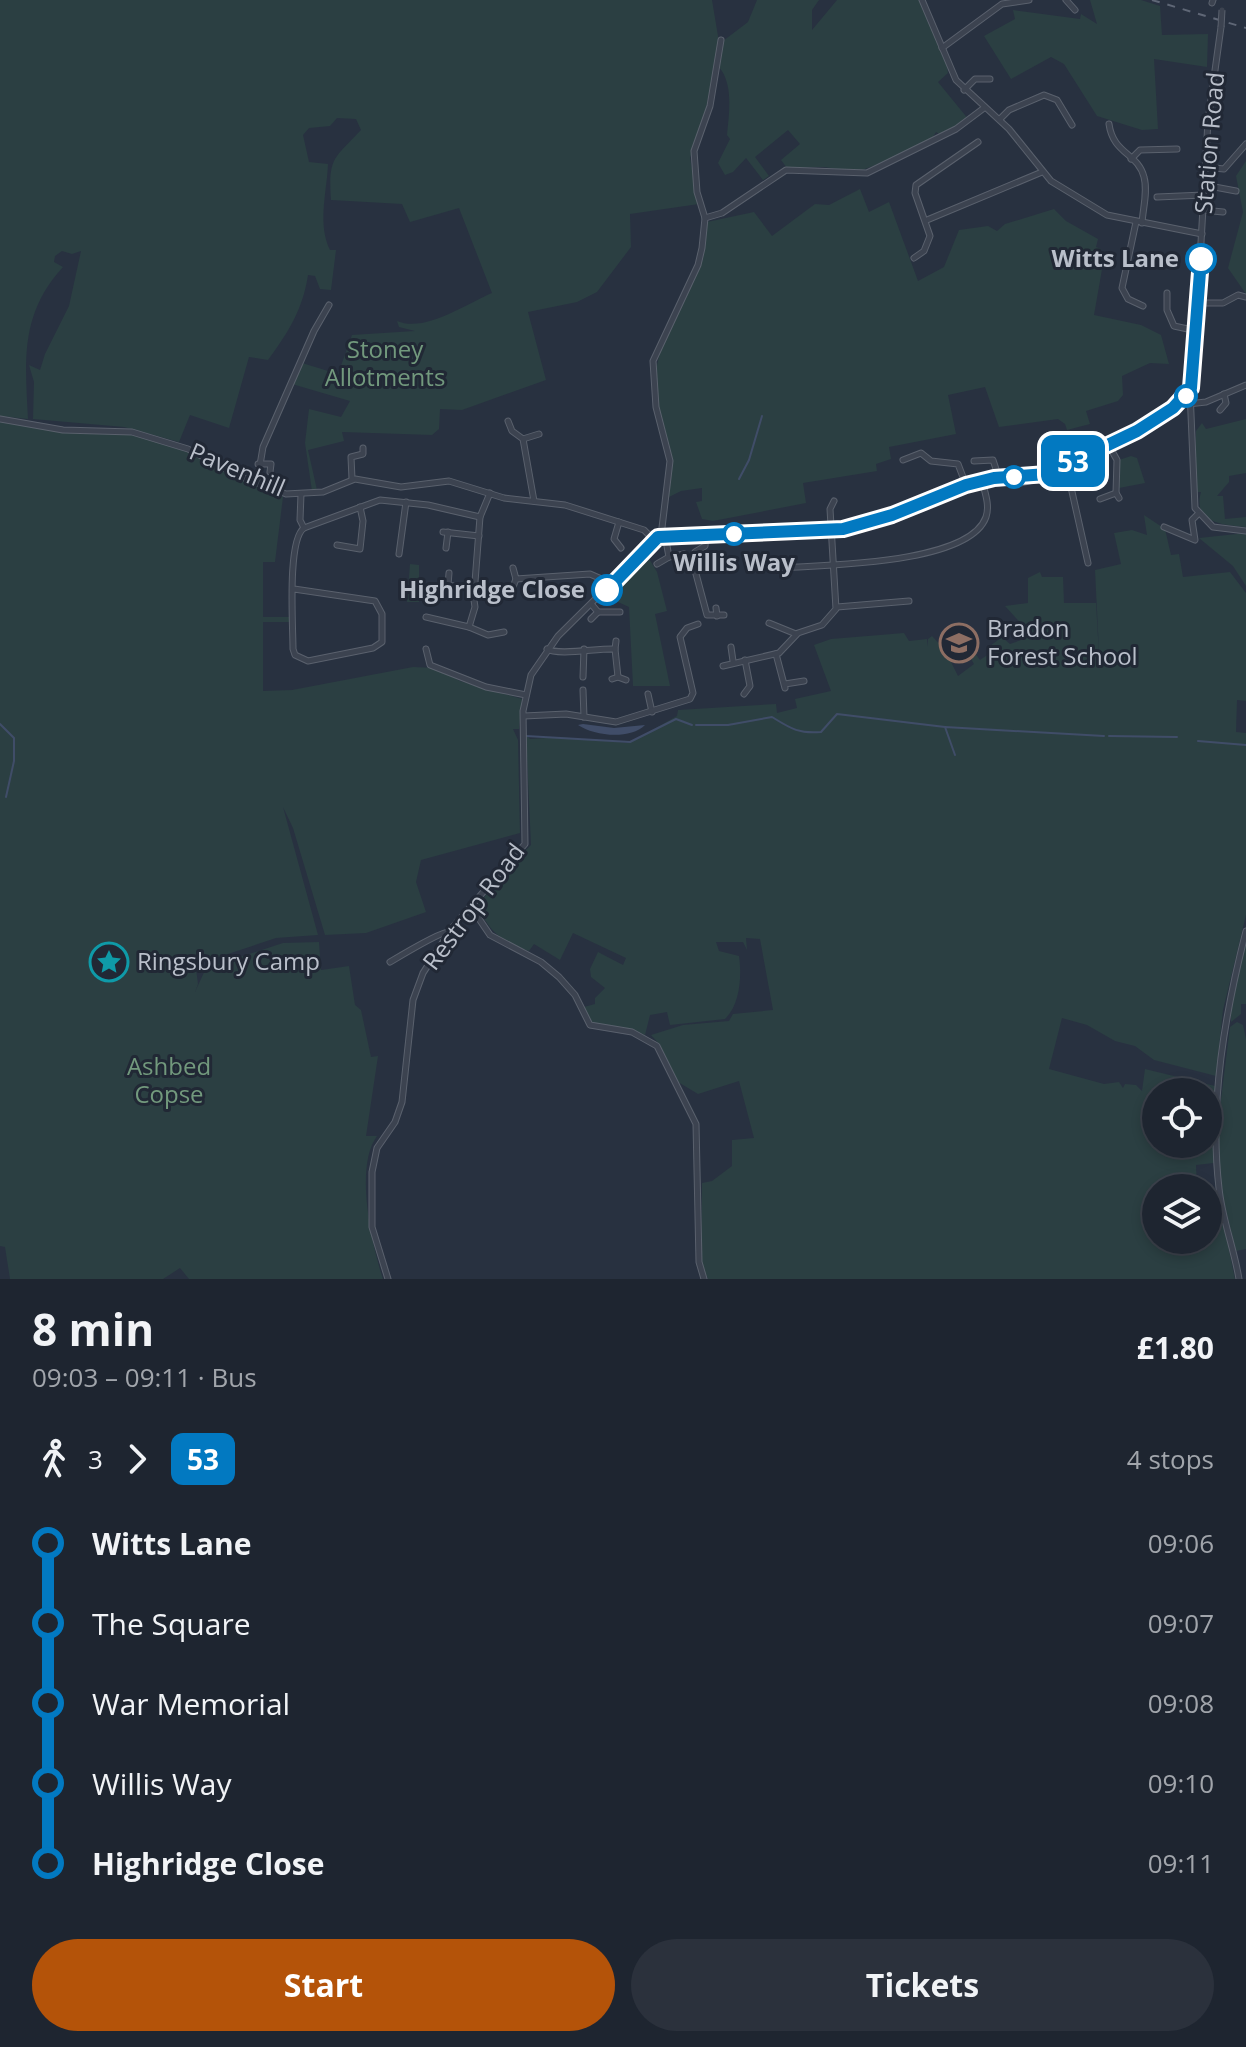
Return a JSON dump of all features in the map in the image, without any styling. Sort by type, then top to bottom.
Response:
[{"type":"street","points":[[922,0],[952,74],[964,90],[1000,120],[1042,172],[1090,207],[1139,222],[1202,234]]},
{"type":"street","points":[[942,48],[1002,4],[1029,0]]},
{"type":"street","points":[[1066,0],[1075,10]]},
{"type":"street","name":"Station Road","points":[[1190,391],[1197,331],[1205,167],[1222,1]]},
{"type":"street","points":[[669,557],[663,535],[670,461],[656,407],[653,361],[698,265],[705,218],[697,192],[694,151],[710,106],[721,40]]},
{"type":"street","points":[[964,90],[975,79],[986,77]]},
{"type":"street","points":[[1000,120],[1006,112],[1043,95],[1057,100],[1069,122]]},
{"type":"street","points":[[705,218],[722,213],[786,170],[867,173],[956,129],[984,107]]},
{"type":"street","points":[[1109,124],[1112,140],[1145,178],[1139,222],[1122,288],[1128,299],[1143,306]]},
{"type":"street","points":[[914,258],[928,244],[927,220],[915,193],[917,183],[978,142]]},
{"type":"street","points":[[1205,167],[1223,169],[1246,144]]},
{"type":"street","points":[[1131,159],[1142,149],[1177,149]]},
{"type":"street","points":[[927,220],[1042,172]]},
{"type":"street","points":[[1204,185],[1236,191]]},
{"type":"street","points":[[1157,197],[1204,195]]},
{"type":"street","points":[[1203,210],[1223,212]]},
{"type":"street","points":[[1167,293],[1167,310],[1174,326],[1197,331]]},
{"type":"street","points":[[1198,303],[1223,303],[1238,295],[1246,297]]},
{"type":"street","points":[[257,483],[258,464],[314,331],[329,305]]},
{"type":"street","points":[[1178,405],[1193,404],[1246,385]]},
{"type":"street","points":[[653,539],[663,535],[832,531],[892,515],[966,485],[1066,469],[1142,428],[1178,405],[1190,391]]},
{"type":"street","points":[[1190,391],[1193,404],[1192,494],[1198,514],[1218,529],[1246,531]]},
{"type":"street","points":[[1220,410],[1226,403],[1224,394]]},
{"type":"street","name":"Pavenhill","points":[[0,419],[63,430],[132,432],[188,449],[280,493],[323,492],[352,479],[401,487],[449,481],[490,493],[565,505],[646,531],[653,539]]},
{"type":"street","points":[[508,421],[512,431],[523,439],[534,501]]},
{"type":"street","points":[[523,439],[539,434]]},
{"type":"street","points":[[1100,499],[1118,495],[1117,460],[1108,444]]},
{"type":"street","points":[[352,479],[352,452],[363,454],[363,448]]},
{"type":"street","points":[[903,460],[921,453],[931,461],[958,464],[966,485]]},
{"type":"street","points":[[974,461],[994,461],[999,478]]},
{"type":"street","points":[[258,464],[271,464],[270,472]]},
{"type":"street","points":[[1066,469],[1089,554],[1088,563]]},
{"type":"street","points":[[778,568],[907,559],[973,533],[987,515],[982,481]]},
{"type":"street","points":[[469,627],[475,607],[472,586],[477,579],[480,517],[490,493]]},
{"type":"street","points":[[301,494],[300,520],[304,528]]},
{"type":"street","points":[[294,589],[375,601],[382,614],[382,642],[373,648],[300,660],[293,649],[294,589],[295,540],[304,528],[380,500],[480,517]]},
{"type":"street","points":[[399,554],[406,502]]},
{"type":"street","points":[[723,666],[733,661],[776,654],[796,634],[822,625],[837,607],[831,502]]},
{"type":"street","points":[[337,545],[363,550],[360,507]]},
{"type":"street","points":[[1164,527],[1195,540],[1192,520],[1198,514]]},
{"type":"street","points":[[617,547],[614,539],[619,522]]},
{"type":"street","points":[[446,548],[446,532],[479,536]]},
{"type":"street","points":[[706,534],[705,546],[695,552],[692,559],[707,614],[720,616],[716,608]]},
{"type":"street","name":"Restrop Road","points":[[388,1279],[372,1227],[372,1172],[377,1146],[401,1108],[408,1033],[420,980],[449,932],[525,844],[524,716],[531,675],[547,649],[613,584],[653,539]]},
{"type":"street","points":[[657,564],[684,554]]},
{"type":"street","points":[[513,568],[516,579],[513,587]]},
{"type":"street","points":[[449,573],[448,585],[472,586]]},
{"type":"street","points":[[516,579],[590,574],[613,584]]},
{"type":"street","points":[[837,607],[909,601]]},
{"type":"street","points":[[592,605],[598,612]]},
{"type":"street","points":[[591,619],[598,612],[620,612]]},
{"type":"street","points":[[429,619],[469,627],[488,635],[501,634]]},
{"type":"street","points":[[769,623],[796,634]]},
{"type":"street","points":[[524,716],[584,717],[616,722],[692,696],[680,637],[687,628],[698,624]]},
{"type":"street","points":[[616,641],[615,678],[626,680]]},
{"type":"street","points":[[731,647],[733,661]]},
{"type":"street","points":[[426,649],[430,665],[486,687],[526,695]]},
{"type":"street","points":[[547,649],[557,654],[584,649],[615,649]]},
{"type":"street","points":[[583,679],[584,649]]},
{"type":"street","points":[[776,654],[785,686],[804,681]]},
{"type":"street","points":[[744,694],[750,686],[745,660]]},
{"type":"street","points":[[583,690],[584,717]]},
{"type":"street","points":[[648,694],[652,712]]},
{"type":"street","points":[[471,907],[490,935],[541,962],[559,977],[575,995],[590,1025],[632,1032],[660,1049],[699,1131],[699,1262],[704,1279]]},
{"type":"street","points":[[390,962],[409,954],[442,931],[449,932]]},
{"type":"street","points":[[1239,1279],[1221,1201],[1217,1120],[1230,994],[1246,931]]},
{"type":"green space","name":"Stoney Allotments","points":[[0,0],[712,0],[719,42],[705,114],[690,158],[699,204],[630,214],[631,247],[597,292],[577,302],[528,312],[546,380],[462,410],[440,409],[439,429],[432,435],[342,432],[344,441],[308,450],[317,490],[312,491],[305,443],[309,409],[341,417],[350,401],[292,384],[302,363],[338,374],[352,335],[415,331],[399,327],[397,321],[408,324],[433,320],[492,293],[459,208],[410,222],[402,204],[331,200],[331,175],[335,160],[361,130],[356,119],[337,118],[330,126],[309,128],[303,135],[309,162],[328,164],[324,230],[330,250],[336,250],[331,290],[320,289],[315,276],[308,275],[298,310],[268,360],[249,357],[229,428],[190,415],[179,442],[124,427],[33,419],[34,382],[29,365],[40,370],[69,306],[81,251],[72,254],[62,251],[55,256],[54,262],[63,267],[39,302],[32,320],[26,357],[28,419],[0,416]]},
{"type":"green space","points":[[757,0],[819,0],[812,10],[812,30],[837,0],[919,0],[947,66],[948,73],[938,82],[969,120],[939,134],[936,132],[933,137],[894,158],[857,172],[824,167],[787,168],[781,160],[800,144],[788,130],[755,157],[769,176],[763,180],[746,158],[733,172],[725,175],[718,163],[730,139],[727,135],[729,99],[726,81],[718,66],[723,41],[748,22]]},
{"type":"green space","points":[[1090,0],[1141,0],[1160,6],[1162,35],[1208,34],[1207,67],[1154,59],[1158,129],[1142,130],[1097,116],[1064,64],[1051,57],[1011,79],[984,36],[1015,19],[1013,10],[1080,19],[1081,14],[1097,24]]},
{"type":"green space","points":[[1246,161],[1246,294],[1228,268],[1243,212],[1236,176]]},
{"type":"green space","points":[[860,189],[869,212],[889,202],[918,281],[944,267],[959,230],[988,226],[997,231],[1005,224],[1054,209],[1066,221],[1098,239],[1096,247],[1101,249],[1099,256],[1104,258],[1094,315],[1141,325],[1161,335],[1169,364],[1150,363],[1122,376],[1123,395],[1118,401],[1086,411],[1090,424],[1067,430],[1058,419],[999,427],[985,387],[948,395],[956,434],[889,447],[891,459],[876,464],[877,471],[803,483],[806,503],[713,521],[702,519],[696,502],[702,501],[702,488],[681,491],[665,499],[672,459],[659,408],[656,370],[662,343],[703,259],[707,222],[754,212],[772,236],[815,204],[829,205]]},
{"type":"green space","points":[[1246,419],[1246,473],[1229,476],[1229,482],[1217,496],[1223,496],[1225,519],[1246,517],[1246,527],[1219,523],[1205,516],[1199,502],[1201,492],[1194,492],[1196,431],[1202,423],[1206,429]]},
{"type":"green space","name":"Ashbed Copse","points":[[0,422],[72,433],[123,432],[182,449],[245,482],[283,497],[275,562],[263,562],[263,617],[290,617],[290,622],[263,622],[263,691],[292,690],[413,667],[436,668],[460,681],[522,699],[519,729],[513,729],[518,740],[520,833],[421,860],[416,882],[426,912],[366,933],[325,935],[293,828],[283,807],[318,935],[276,938],[207,961],[195,961],[198,984],[195,992],[206,968],[283,943],[319,942],[321,970],[349,966],[355,1005],[361,1010],[371,1057],[378,1056],[366,1136],[377,1136],[370,1150],[366,1186],[370,1227],[383,1279],[189,1279],[180,1268],[163,1279],[10,1279],[5,1247],[0,1246]]},
{"type":"green space","points":[[1131,456],[1137,458],[1145,483],[1119,488],[1119,460]]},
{"type":"green space","points":[[1144,515],[1165,529],[1171,555],[1179,554],[1183,577],[1230,572],[1246,593],[1246,701],[1237,700],[1236,732],[1246,733],[1246,915],[1223,1010],[1216,1076],[1154,1060],[1135,1046],[1115,1041],[1087,1025],[1062,1018],[1049,1069],[1104,1084],[1119,1082],[1123,1088],[1125,1084],[1136,1085],[1142,1091],[1142,1158],[1214,1158],[1214,1163],[1196,1165],[1196,1174],[1142,1174],[1142,1254],[1222,1254],[1224,1226],[1235,1279],[708,1279],[701,1263],[702,1183],[712,1181],[732,1166],[732,1140],[754,1138],[739,1081],[698,1094],[678,1082],[660,1045],[651,1035],[683,1025],[729,1021],[733,1014],[773,1010],[760,939],[746,938],[747,950],[743,942],[716,942],[719,951],[739,956],[739,990],[734,1006],[725,1019],[670,1025],[667,1012],[650,1015],[645,1035],[623,1027],[593,1024],[584,1007],[595,1004],[595,998],[605,988],[591,977],[590,969],[598,952],[623,965],[626,958],[573,933],[560,960],[534,944],[529,951],[498,935],[477,907],[501,874],[531,845],[526,735],[530,739],[560,737],[629,743],[677,716],[678,710],[776,704],[777,713],[797,708],[795,699],[831,691],[814,645],[831,639],[904,633],[909,641],[927,639],[927,647],[928,639],[932,636],[945,650],[958,676],[974,664],[970,657],[975,653],[980,660],[993,651],[990,646],[1002,637],[1010,644],[1024,639],[1025,628],[1005,606],[1028,603],[1028,578],[1040,572],[1042,577],[1063,577],[1064,603],[1096,603],[1100,672],[1095,570],[1121,564],[1114,533],[1132,530],[1147,535]]},
{"type":"green space","points":[[1246,533],[1246,586],[1233,566],[1199,538]]},
{"type":"green space","points":[[645,552],[657,572],[667,611],[655,614],[670,686],[633,686],[629,607],[605,596]]},
{"type":"green space","points":[[410,564],[419,565],[419,602],[407,602]]},
{"type":"green space","points":[[1246,941],[1246,1004],[1241,1004],[1241,1014],[1231,1022],[1231,1003]]},
{"type":"green space","points":[[1237,1022],[1243,1025],[1246,1039],[1246,1249],[1236,1251],[1222,1195],[1222,1174],[1219,1174],[1219,1158],[1222,1158],[1222,1091],[1230,1027]]},
{"type":"green space","points":[[1145,1069],[1182,1078],[1144,1078]]},
{"type":"water","points":[[578,725],[614,728],[645,725],[630,733],[612,735],[593,732]]},
{"type":"waterway","points":[[739,479],[749,460],[762,416]]},
{"type":"waterway","points":[[696,725],[728,725],[772,717],[795,729],[821,732],[837,714],[945,727]]},
{"type":"waterway","points":[[526,736],[630,742],[676,719],[692,725]]},
{"type":"waterway","points":[[0,724],[14,738],[14,761],[6,797]]},
{"type":"waterway","points":[[955,755],[945,727],[1104,736]]},
{"type":"waterway","points":[[1109,736],[1177,737]]},
{"type":"waterway","points":[[1198,741],[1246,745]]},
{"type":"railway","points":[[1152,0],[1246,28]]},
{"type":"bus line","name":"53","points":[[607,590],[650,541],[658,537],[670,534],[778,534],[843,529],[892,515],[966,485],[994,478],[1047,474],[1142,428],[1178,405],[1191,388],[1201,259]]},
{"type":"place","name":"Witts Lane","points":[[1201,259]]},
{"type":"place","name":"Willis Way","points":[[734,534]]},
{"type":"place","name":"Highridge Close","points":[[607,590]]},
{"type":"place","name":"Bradon Forest School","points":[[959,643]]},
{"type":"place","name":"Ringsbury Camp","points":[[109,962]]}]
